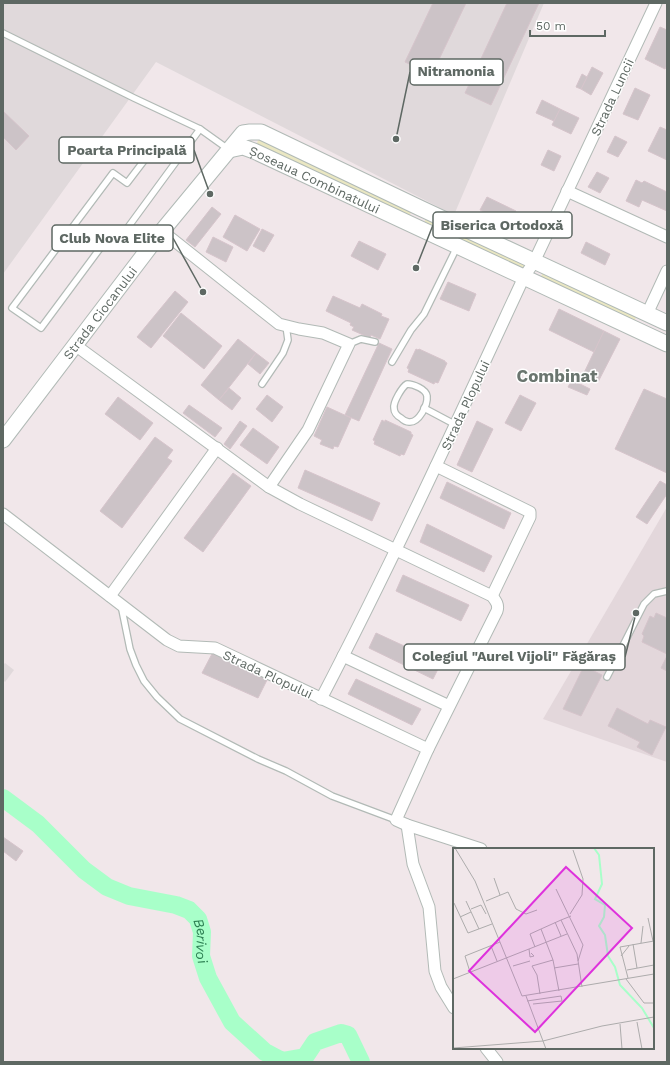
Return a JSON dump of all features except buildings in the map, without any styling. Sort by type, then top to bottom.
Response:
[{"type":"main road","name":"Șoseaua Combinatului","points":[[229,150],[243,133],[261,132],[534,262],[667,323]]},
{"type":"main road","name":"Șoseaua Combinatului","points":[[229,150],[243,147],[254,151],[640,330],[667,344]]},
{"type":"main road","name":"Strada Ciocanului","points":[[3,440],[162,231],[229,150]]},
{"type":"main road","points":[[412,225],[420,208]]},
{"type":"main road","points":[[640,330],[647,314]]},
{"type":"street","name":"Strada Luncii","points":[[534,262],[656,3]]},
{"type":"street","points":[[567,191],[667,237]]},
{"type":"street","points":[[162,231],[279,324],[298,329],[323,332],[349,344],[308,430],[269,486]]},
{"type":"street","name":"Strada Plopului","points":[[321,699],[456,425],[524,277],[534,262]]},
{"type":"street","points":[[647,314],[667,271]]},
{"type":"street","points":[[75,345],[269,486],[300,504],[492,596],[497,601],[497,611],[428,749],[396,820],[478,848]]},
{"type":"street","points":[[110,596],[217,448]]},
{"type":"street","points":[[436,466],[530,512],[530,517],[492,596]]},
{"type":"street","points":[[3,514],[121,605]]},
{"type":"street","name":"Strada Plopului","points":[[121,605],[167,640],[179,646],[214,648],[428,749]]},
{"type":"street","points":[[343,656],[449,706]]},
{"type":"street","points":[[407,825],[413,864],[429,907],[435,971],[441,987],[453,1006]]},
{"type":"street","points":[[487,1049],[497,1062]]},
{"type":"lane","points":[[3,33],[200,129],[229,150]]},
{"type":"lane","points":[[156,145],[127,183],[113,173],[12,308],[41,328],[107,239],[115,245],[200,129]]},
{"type":"lane","points":[[392,362],[411,330],[424,314],[457,246]]},
{"type":"lane","points":[[262,384],[283,354],[288,340],[286,326]]},
{"type":"lane","points":[[349,344],[361,339],[375,342]]},
{"type":"lane","points":[[407,384],[411,384],[421,389],[426,394],[427,401],[424,408],[420,416],[414,422],[408,422],[398,416],[394,409],[394,405],[401,389],[407,384]]},
{"type":"lane","points":[[424,408],[456,425]]},
{"type":"lane","points":[[608,677],[644,604],[654,594],[667,591]]},
{"type":"lane","points":[[121,605],[130,649],[138,671],[157,697],[180,719],[258,759],[286,771],[332,796],[396,820]]},
{"type":"shaded area","points":[[3,3],[544,3],[454,215],[156,62],[3,274]]},
{"type":"shaded area","points":[[259,138],[411,211],[410,216],[258,146],[257,143]]},
{"type":"shaded area","points":[[426,218],[525,264],[524,268],[523,269],[424,223]]},
{"type":"shaded area","points":[[544,272],[636,315],[635,321],[541,279],[542,273]]},
{"type":"shaded area","points":[[667,507],[667,762],[543,719]]},
{"type":"shaded area","points":[[5,663],[14,670],[5,682],[3,680],[3,665]]},
{"type":"waterway","name":"Berivoi","points":[[3,798],[38,824],[84,870],[107,887],[129,896],[176,905],[189,910],[198,919],[202,932],[201,956],[208,978],[232,1022],[265,1052],[282,1061],[305,1057],[315,1042],[341,1033],[348,1035],[361,1062]]},
{"type":"place","name":"Nitramonia","points":[[396,139]]},
{"type":"place","name":"Poarta Principală","points":[[210,194]]},
{"type":"place","name":"Biserica Ortodoxă","points":[[416,268]]},
{"type":"place","name":"Club Nova Elite","points":[[203,292]]},
{"type":"place","name":"Colegiul \"Aurel Vijoli\" Făgăraș","points":[[636,613]]},
{"type":"district","name":"Combinat","points":[[557,376]]}]
